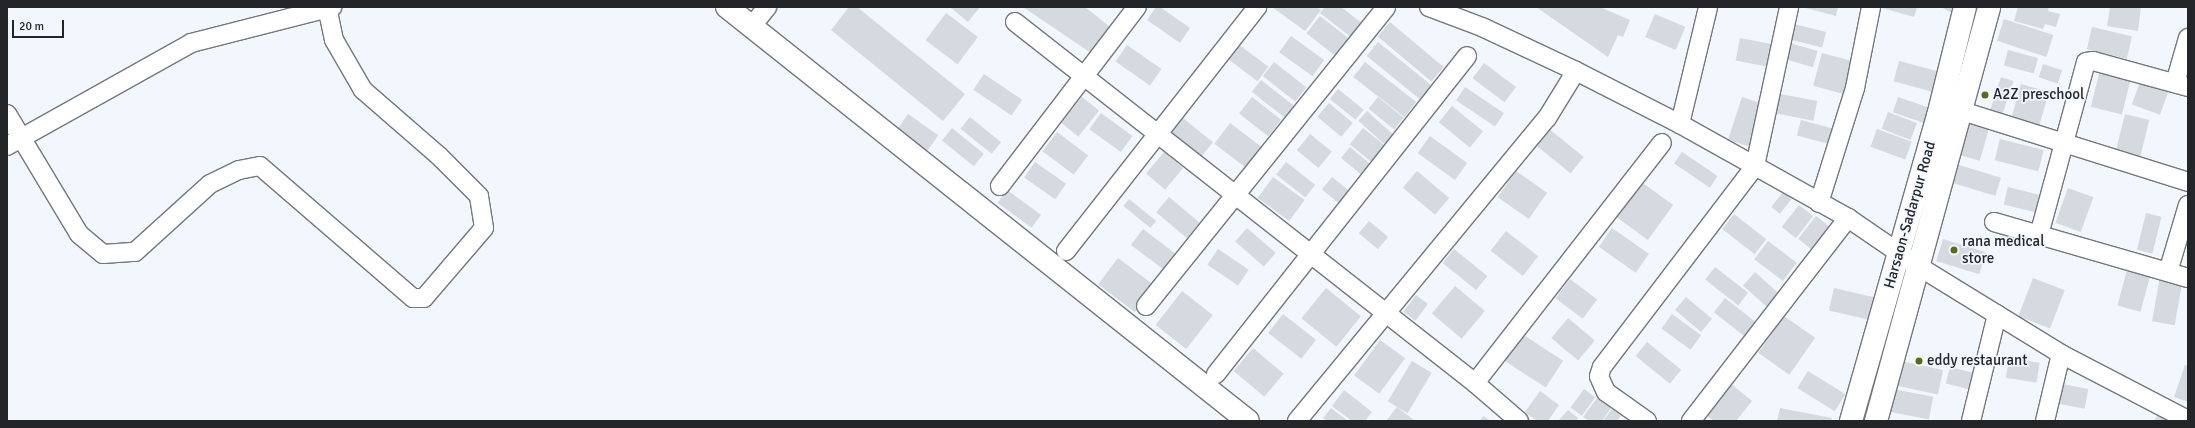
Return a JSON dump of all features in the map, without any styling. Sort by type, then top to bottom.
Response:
[{"type":"street","points":[[727,7],[1248,421]]},
{"type":"street","points":[[751,27],[767,7]]},
{"type":"street","points":[[1000,186],[1083,75],[1137,7]]},
{"type":"street","points":[[1066,251],[1257,7]]},
{"type":"street","points":[[1146,306],[1386,7]]},
{"type":"street","points":[[1430,7],[1482,27],[1576,71],[1680,124],[1848,218],[1918,266],[2061,354],[2188,420]]},
{"type":"street","points":[[1680,124],[1708,7]]},
{"type":"street","points":[[1647,421],[1606,392],[1599,376],[1602,367],[1754,166],[1789,7]]},
{"type":"street","points":[[1819,203],[1855,88],[1871,7]]},
{"type":"street","name":"Harsaon-Sadarpur Road","points":[[1851,421],[1938,116],[1965,7]]},
{"type":"street","name":"Harsaon-Sadarpur Road","points":[[1876,421],[1962,111],[1989,7]]},
{"type":"street","points":[[7,114],[14,142],[79,234],[103,254],[135,252],[210,184],[239,170],[260,166],[413,298],[424,298],[484,228],[479,196],[439,156],[363,90],[334,40],[329,8],[191,44],[14,142]]},
{"type":"street","points":[[1015,22],[1475,383],[1519,421]]},
{"type":"street","points":[[2039,235],[2086,62],[2093,61],[2182,85],[2188,38]]},
{"type":"street","points":[[1216,374],[1467,56]]},
{"type":"street","points":[[1297,421],[1547,118],[1576,71]]},
{"type":"street","points":[[1962,111],[2188,182]]},
{"type":"street","points":[[1475,383],[1662,143]]},
{"type":"street","points":[[2168,272],[2188,205]]},
{"type":"street","points":[[1691,421],[1848,218]]},
{"type":"street","points":[[1994,222],[2188,278]]},
{"type":"street","points":[[1971,421],[1997,314]]},
{"type":"street","points":[[2045,421],[2061,354]]},
{"type":"building","points":[[849,7],[857,7],[965,94],[943,121],[831,30]]},
{"type":"building","points":[[950,7],[980,7],[968,22]]},
{"type":"building","points":[[1023,7],[1085,7],[1109,26],[1091,53]]},
{"type":"building","points":[[1156,7],[1160,7],[1190,28],[1180,43],[1147,20]]},
{"type":"building","points":[[1272,7],[1316,7],[1321,10],[1305,31]]},
{"type":"building","points":[[1325,7],[1341,7],[1363,24],[1352,38],[1320,13]]},
{"type":"building","points":[[1536,7],[1600,7],[1630,20],[1623,37],[1618,35],[1608,57]]},
{"type":"building","points":[[1802,7],[1838,7],[1836,16]]},
{"type":"building","points":[[1879,7],[1917,7],[1914,17]]},
{"type":"building","points":[[1941,7],[1958,7],[1957,16]]},
{"type":"building","points":[[2018,7],[2049,7],[2048,11],[2060,14],[2056,27],[2045,24],[2043,29],[2014,21]]},
{"type":"building","points":[[2110,7],[2141,7],[2138,31],[2107,26]]},
{"type":"building","points":[[946,13],[978,37],[957,64],[926,40]]},
{"type":"building","points":[[1655,14],[1685,27],[1676,50],[1645,37]]},
{"type":"building","points":[[1320,16],[1351,40],[1337,57],[1306,33]]},
{"type":"building","points":[[2004,19],[2053,35],[2046,57],[1997,41]]},
{"type":"building","points":[[1390,22],[1444,67],[1431,82],[1378,37]]},
{"type":"building","points":[[1794,24],[1826,32],[1822,48],[1790,40]]},
{"type":"building","points":[[2092,27],[2132,36],[2127,59],[2087,49]]},
{"type":"building","points":[[1291,36],[1324,60],[1312,76],[1279,52]]},
{"type":"building","points":[[1740,38],[1772,44],[1768,67],[1736,61]]},
{"type":"building","points":[[1783,41],[1818,51],[1813,67],[1778,57]]},
{"type":"building","points":[[1378,42],[1432,85],[1420,99],[1367,56]]},
{"type":"building","points":[[1238,44],[1268,67],[1258,81],[1227,58]]},
{"type":"building","points":[[1127,45],[1161,69],[1150,85],[1116,61]]},
{"type":"building","points":[[2008,50],[2038,58],[2034,73],[2004,65]]},
{"type":"building","points":[[1822,53],[1856,62],[1847,95],[1813,86]]},
{"type":"building","points":[[1899,61],[1939,72],[1933,92],[1894,81]]},
{"type":"building","points":[[1274,62],[1306,87],[1295,101],[1263,76]]},
{"type":"building","points":[[1365,62],[1416,102],[1405,117],[1353,77]]},
{"type":"building","points":[[1484,63],[1516,87],[1505,102],[1473,78]]},
{"type":"building","points":[[2043,64],[2062,70],[2058,83],[2039,77]]},
{"type":"building","points":[[2100,70],[2131,78],[2122,115],[2091,107]]},
{"type":"building","points":[[984,74],[1022,100],[1012,115],[973,90]]},
{"type":"building","points":[[2001,77],[2013,81],[2002,115],[1990,111]]},
{"type":"building","points":[[1261,80],[1294,106],[1285,118],[1252,92]]},
{"type":"building","points":[[2140,82],[2168,92],[2160,115],[2132,105]]},
{"type":"building","points":[[2021,84],[2049,92],[2039,126],[2011,118]]},
{"type":"building","points":[[1465,87],[1504,113],[1495,127],[1456,100]]},
{"type":"building","points":[[1338,89],[1364,110],[1355,120],[1330,99]]},
{"type":"building","points":[[1776,93],[1817,101],[1813,121],[1772,113]]},
{"type":"building","points":[[1082,97],[1099,111],[1078,136],[1061,123]]},
{"type":"building","points":[[1252,97],[1281,120],[1268,136],[1239,114]]},
{"type":"building","points":[[1378,97],[1404,118],[1394,129],[1369,109]]},
{"type":"building","points":[[1742,97],[1766,105],[1752,148],[1728,140]]},
{"type":"building","points":[[1898,97],[1933,109],[1928,124],[1893,112]]},
{"type":"building","points":[[1329,103],[1353,123],[1341,137],[1317,117]]},
{"type":"building","points":[[1452,106],[1483,131],[1470,147],[1439,122]]},
{"type":"building","points":[[1367,111],[1394,135],[1385,145],[1358,121]]},
{"type":"building","points":[[1888,112],[1917,123],[1910,140],[1882,129]]},
{"type":"building","points":[[1101,113],[1133,136],[1121,152],[1089,129]]},
{"type":"building","points":[[908,114],[938,135],[927,152],[897,130]]},
{"type":"building","points":[[1178,114],[1213,142],[1202,156],[1167,128]]},
{"type":"building","points":[[2125,114],[2149,120],[2140,158],[2116,152]]},
{"type":"building","points":[[970,117],[1001,142],[992,154],[961,129]]},
{"type":"building","points":[[1801,120],[1835,129],[1831,145],[1797,135]]},
{"type":"building","points":[[1968,122],[1989,128],[1980,161],[1959,155]]},
{"type":"building","points":[[1230,123],[1263,148],[1247,168],[1214,144]]},
{"type":"building","points":[[952,128],[984,154],[974,166],[942,140]]},
{"type":"building","points":[[1363,128],[1385,146],[1372,162],[1350,144]]},
{"type":"building","points":[[1548,128],[1584,157],[1571,173],[1535,144]]},
{"type":"building","points":[[1877,129],[1912,142],[1905,160],[1871,147]]},
{"type":"building","points":[[1057,132],[1088,155],[1074,175],[1043,151]]},
{"type":"building","points":[[1310,134],[1332,152],[1319,168],[1297,150]]},
{"type":"building","points":[[1430,136],[1467,163],[1455,180],[1418,153]]},
{"type":"building","points":[[2000,139],[2044,150],[2038,171],[1995,160]]},
{"type":"building","points":[[1350,147],[1373,166],[1364,177],[1341,158]]},
{"type":"building","points":[[1164,152],[1183,168],[1165,190],[1146,173]]},
{"type":"building","points":[[1682,152],[1718,176],[1710,188],[1674,164]]},
{"type":"building","points":[[1035,162],[1066,184],[1055,199],[1024,178]]},
{"type":"building","points":[[1286,162],[1315,185],[1305,197],[1276,175]]},
{"type":"building","points":[[1956,164],[2001,178],[1995,196],[1950,182]]},
{"type":"building","points":[[1417,171],[1449,198],[1435,215],[1403,188]]},
{"type":"building","points":[[1516,171],[1547,193],[1529,219],[1498,197]]},
{"type":"building","points":[[1273,177],[1305,200],[1289,221],[1258,198]]},
{"type":"building","points":[[1332,177],[1352,193],[1342,206],[1322,189]]},
{"type":"building","points":[[1640,181],[1673,205],[1648,240],[1615,216]]},
{"type":"building","points":[[2008,187],[2039,195],[2035,212],[2004,204]]},
{"type":"building","points":[[2068,188],[2093,197],[2081,232],[2055,223]]},
{"type":"building","points":[[1007,190],[1041,215],[1032,228],[998,203]]},
{"type":"building","points":[[1783,192],[1792,199],[1780,214],[1771,207]]},
{"type":"building","points":[[1169,197],[1200,223],[1187,238],[1156,212]]},
{"type":"building","points":[[1129,199],[1156,221],[1151,228],[1123,206]]},
{"type":"building","points":[[1799,205],[1813,216],[1796,238],[1782,227]]},
{"type":"building","points":[[2146,213],[2162,217],[2152,254],[2137,250]]},
{"type":"building","points":[[1734,214],[1766,239],[1755,254],[1722,229]]},
{"type":"building","points":[[1816,216],[1830,227],[1812,250],[1798,239]]},
{"type":"building","points":[[1369,221],[1388,237],[1378,249],[1359,233]]},
{"type":"building","points":[[1247,228],[1276,253],[1264,267],[1235,242]]},
{"type":"building","points":[[1612,228],[1649,254],[1636,273],[1599,247]]},
{"type":"building","points":[[1143,229],[1177,255],[1165,271],[1131,245]]},
{"type":"building","points":[[1506,231],[1538,256],[1523,276],[1491,251]]},
{"type":"building","points":[[1943,239],[1986,252],[1979,274],[1936,261]]},
{"type":"building","points":[[1768,241],[1797,263],[1783,281],[1754,259]]},
{"type":"building","points":[[1218,249],[1249,270],[1238,285],[1207,265]]},
{"type":"building","points":[[1454,249],[1487,276],[1476,290],[1443,263]]},
{"type":"building","points":[[1118,258],[1155,286],[1135,312],[1098,284]]},
{"type":"building","points":[[2128,266],[2151,272],[2141,312],[2117,306]]},
{"type":"building","points":[[1715,267],[1748,293],[1738,305],[1705,280]]},
{"type":"building","points":[[1755,272],[1782,296],[1770,309],[1743,285]]},
{"type":"building","points":[[2160,276],[2183,280],[2175,325],[2152,321]]},
{"type":"building","points":[[2033,278],[2065,290],[2050,328],[2018,316]]},
{"type":"building","points":[[1570,279],[1597,299],[1583,319],[1556,298]]},
{"type":"building","points":[[1455,286],[1485,311],[1462,339],[1432,314]]},
{"type":"building","points":[[1326,288],[1361,316],[1336,347],[1301,318]]},
{"type":"building","points":[[1834,288],[1883,299],[1878,322],[1829,310]]},
{"type":"building","points":[[1182,291],[1213,315],[1186,349],[1156,325]]},
{"type":"building","points":[[1416,295],[1428,304],[1415,321],[1403,312]]},
{"type":"building","points":[[1686,297],[1712,319],[1701,332],[1675,310]]},
{"type":"building","points":[[1725,298],[1757,323],[1746,337],[1714,312]]},
{"type":"building","points":[[1283,314],[1316,340],[1301,359],[1268,333]]},
{"type":"building","points":[[1672,314],[1701,335],[1691,350],[1661,329]]},
{"type":"building","points":[[1784,316],[1815,338],[1789,375],[1758,353]]},
{"type":"building","points":[[1568,318],[1595,340],[1578,360],[1551,338]]},
{"type":"building","points":[[1522,334],[1563,361],[1546,388],[1505,361]]},
{"type":"building","points":[[1380,340],[1405,358],[1379,394],[1354,376]]},
{"type":"building","points":[[1647,342],[1681,370],[1670,384],[1636,356]]},
{"type":"building","points":[[1253,348],[1284,374],[1264,397],[1234,371]]},
{"type":"building","points":[[2009,358],[2040,363],[2036,383],[2006,378]]},
{"type":"building","points":[[1412,361],[1432,373],[1408,413],[1388,401]]},
{"type":"building","points":[[1901,361],[1943,370],[1938,394],[1896,385]]},
{"type":"building","points":[[2185,365],[2188,366],[2188,402],[2174,397]]},
{"type":"building","points":[[1950,367],[1982,375],[1978,391],[1946,383]]},
{"type":"building","points":[[1808,371],[1845,394],[1835,411],[1797,388]]},
{"type":"building","points":[[1730,383],[1752,401],[1736,421],[1714,421],[1705,414]]},
{"type":"building","points":[[2057,383],[2088,389],[2085,409],[2053,403]]},
{"type":"building","points":[[1584,389],[1595,397],[1582,416],[1570,408]]},
{"type":"building","points":[[1893,389],[1933,397],[1929,419],[1889,412]]},
{"type":"building","points":[[1344,390],[1372,412],[1365,421],[1352,421],[1332,406]]},
{"type":"building","points":[[1540,391],[1559,405],[1548,421],[1537,421],[1525,412]]},
{"type":"building","points":[[1597,398],[1611,408],[1602,421],[1589,421],[1583,417]]},
{"type":"building","points":[[1397,407],[1415,421],[1386,421]]},
{"type":"building","points":[[1331,408],[1348,421],[1327,421],[1323,418]]},
{"type":"building","points":[[1780,408],[1832,418],[1831,421],[1777,421]]},
{"type":"building","points":[[1612,409],[1621,416],[1617,421],[1603,421]]},
{"type":"building","points":[[1568,410],[1578,418],[1576,421],[1558,421]]},
{"type":"building","points":[[2161,410],[2179,421],[2154,421]]},
{"type":"building","points":[[1483,416],[1491,421],[1480,421]]},
{"type":"place","name":"A2Z preschool","points":[[1985,95]]},
{"type":"place","name":"rana medical store","points":[[1954,250]]},
{"type":"place","name":"eddy restaurant","points":[[1919,361]]}]
